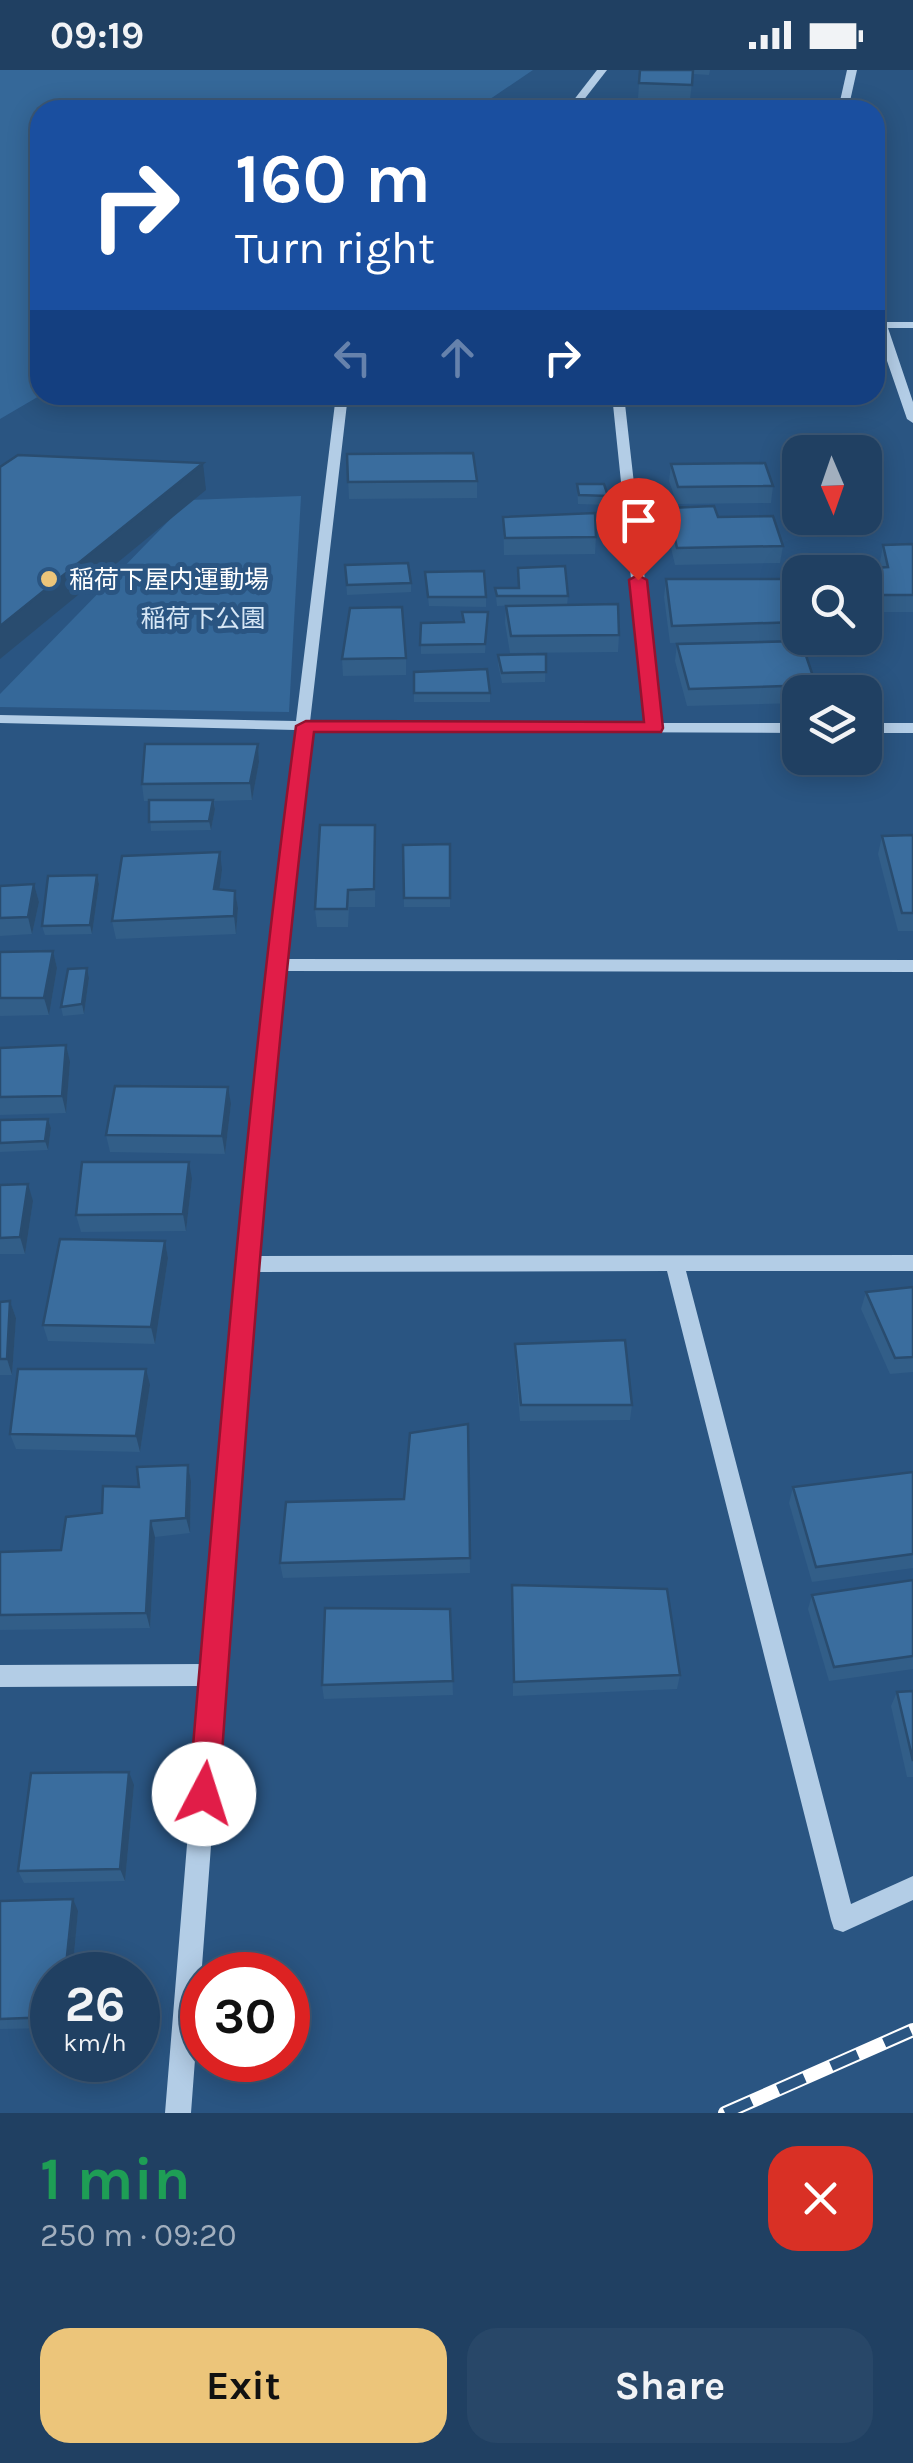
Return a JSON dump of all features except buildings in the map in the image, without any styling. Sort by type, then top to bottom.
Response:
[{"type":"street","points":[[580,100],[602,70]]},
{"type":"street","points":[[844,100],[852,70]]},
{"type":"street","points":[[885,325],[913,325]]},
{"type":"street","points":[[885,339],[913,419]]},
{"type":"street","points":[[178,2113],[274,964],[306,726],[341,405]]},
{"type":"street","points":[[619,405],[654,728]]},
{"type":"street","points":[[0,719],[306,726],[782,728]]},
{"type":"street","points":[[882,728],[913,728]]},
{"type":"street","points":[[274,964],[913,966]]},
{"type":"street","points":[[246,1264],[913,1263]]},
{"type":"street","points":[[675,1266],[843,1920],[913,1888]]},
{"type":"street","points":[[0,1676],[214,1674]]},
{"type":"green space","points":[[0,70],[533,70],[489,100],[30,100],[30,401],[0,419]]},
{"type":"green space","name":"稲荷下公園","points":[[301,496],[289,712],[0,707],[0,694],[189,500]]},
{"type":"railway","points":[[725,2113],[913,2030]]},
{"type":"place","name":"稲荷下屋内運動場","points":[[49,579]]},
{"type":"route","points":[[204,1794],[274,964],[306,726],[654,728],[638,580]]}]
